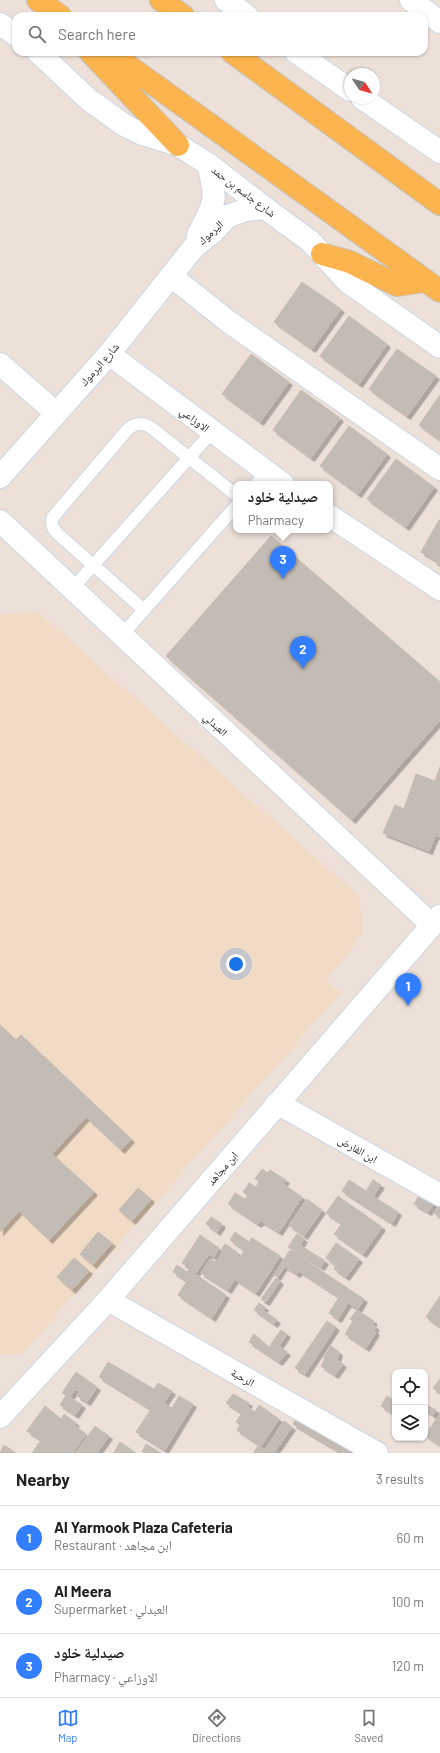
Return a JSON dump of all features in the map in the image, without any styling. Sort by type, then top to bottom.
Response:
[{"type":"main road","points":[[38,0],[54,12]]},
{"type":"main road","points":[[161,0],[178,12]]},
{"type":"main road","points":[[94,56],[178,144]]},
{"type":"main road","points":[[115,56],[432,286]]},
{"type":"main road","points":[[238,56],[434,198]]},
{"type":"main road","points":[[322,254],[360,266],[386,281],[397,284],[432,286]]},
{"type":"street","points":[[226,0],[242,12]]},
{"type":"street","points":[[411,0],[427,12]]},
{"type":"street","points":[[428,13],[440,22]]},
{"type":"street","points":[[0,24],[12,32]]},
{"type":"street","name":"شارع جاسم بن حمد","points":[[43,56],[88,100],[124,125],[140,132],[178,144],[208,164],[310,241],[348,282],[440,347]]},
{"type":"street","points":[[302,56],[344,86]]},
{"type":"street","points":[[371,104],[440,152]]},
{"type":"street","name":"اليرموك","points":[[194,247],[197,238],[210,214],[214,200],[213,182],[208,164]]},
{"type":"street","name":"اليرموك","points":[[194,247],[213,232],[228,216],[246,210],[265,208]]},
{"type":"street","name":"شارع اليرموك","points":[[0,477],[109,354],[194,247]]},
{"type":"street","points":[[171,276],[229,322],[440,470]]},
{"type":"street","name":"الاوزاعي","points":[[109,354],[212,432],[268,480]]},
{"type":"street","points":[[0,364],[56,413]]},
{"type":"street","points":[[333,518],[440,589]]},
{"type":"street","name":"العبدلي","points":[[0,521],[121,636],[436,921]]},
{"type":"street","name":"ابن مجاهد","points":[[0,1417],[9,1399],[108,1300],[436,921]]},
{"type":"street","name":"ابن الفارض","points":[[277,1103],[440,1195]]},
{"type":"street","name":"الرحبة","points":[[108,1300],[377,1453]]},
{"type":"lane","points":[[144,610],[53,529],[53,517],[128,429],[134,424],[141,423],[148,425],[233,493]]},
{"type":"lane","points":[[72,589],[212,432]]},
{"type":"lane","points":[[121,636],[233,509]]},
{"type":"shaded area","points":[[38,612],[359,896],[363,933],[327,981],[341,993],[22,1354],[0,1355],[0,615]]},
{"type":"building","points":[[302,282],[341,309],[312,349],[274,322]]},
{"type":"building","points":[[349,316],[387,344],[359,384],[320,356]]},
{"type":"building","points":[[397,349],[436,376],[407,416],[369,389]]},
{"type":"building","points":[[251,354],[289,382],[260,422],[222,394]]},
{"type":"building","points":[[301,390],[340,418],[311,458],[273,430]]},
{"type":"building","points":[[440,395],[440,440],[419,425]]},
{"type":"building","points":[[349,426],[387,454],[358,494],[320,466]]},
{"type":"building","points":[[396,459],[434,487],[406,527],[367,499]]},
{"type":"building","points":[[439,520],[440,567],[437,565],[439,562],[421,552]]},
{"type":"building","points":[[271,536],[440,682],[440,720],[352,820],[166,656]]},
{"type":"building","points":[[440,767],[440,837],[435,836],[429,851],[383,833],[395,805],[404,809],[416,774],[435,781]]},
{"type":"building","points":[[0,1025],[16,1040],[21,1035],[131,1139],[121,1150],[86,1117],[52,1154],[94,1192],[49,1240],[19,1211],[0,1232]]},
{"type":"building","points":[[262,1169],[268,1173],[270,1170],[286,1180],[283,1184],[302,1197],[279,1232],[261,1221],[258,1224],[228,1204],[235,1193],[245,1199],[248,1195],[243,1192],[249,1183],[256,1187],[259,1181],[255,1179]]},
{"type":"building","points":[[349,1180],[366,1191],[373,1180],[381,1185],[373,1196],[398,1212],[392,1223],[342,1191]]},
{"type":"building","points":[[138,1188],[151,1199],[132,1221],[119,1210]]},
{"type":"building","points":[[420,1194],[434,1203],[428,1212],[414,1204]]},
{"type":"building","points":[[338,1196],[382,1227],[363,1254],[334,1234],[342,1224],[326,1213]]},
{"type":"building","points":[[307,1199],[322,1210],[304,1236],[289,1225]]},
{"type":"building","points":[[440,1206],[440,1218],[434,1213]]},
{"type":"building","points":[[211,1217],[222,1224],[217,1232],[206,1224]]},
{"type":"building","points":[[98,1232],[112,1243],[93,1265],[80,1254]]},
{"type":"building","points":[[235,1232],[249,1242],[252,1238],[280,1256],[256,1293],[235,1279],[228,1290],[201,1273],[210,1259],[216,1262],[223,1251],[221,1250],[225,1244],[237,1252],[236,1254],[240,1257],[245,1250],[230,1240]]},
{"type":"building","points":[[297,1234],[304,1239],[300,1245],[325,1261],[321,1267],[288,1247]]},
{"type":"building","points":[[200,1235],[219,1248],[214,1257],[209,1254],[195,1274],[226,1295],[212,1318],[178,1295],[187,1281],[173,1272],[177,1265],[187,1272],[190,1268],[182,1263]]},
{"type":"building","points":[[336,1243],[359,1259],[346,1277],[334,1269],[336,1265],[326,1258]]},
{"type":"building","points":[[290,1250],[364,1299],[358,1309],[348,1303],[338,1319],[329,1313],[339,1297],[299,1271],[297,1274],[284,1266],[277,1277],[274,1275]]},
{"type":"building","points":[[74,1258],[89,1271],[72,1290],[57,1277]]},
{"type":"building","points":[[276,1278],[280,1281],[266,1302],[261,1299]]},
{"type":"building","points":[[440,1296],[440,1327],[426,1317]]},
{"type":"building","points":[[259,1303],[265,1307],[263,1310],[277,1320],[274,1324],[254,1310]]},
{"type":"building","points":[[357,1310],[374,1321],[372,1324],[376,1327],[374,1330],[376,1332],[366,1348],[345,1334],[353,1321],[350,1319]]},
{"type":"building","points":[[327,1321],[336,1327],[305,1374],[295,1368]]},
{"type":"building","points":[[281,1330],[287,1334],[279,1346],[287,1352],[279,1362],[249,1342],[254,1334],[269,1347]]},
{"type":"building","points":[[331,1346],[339,1352],[337,1360],[343,1364],[335,1375],[321,1366],[325,1359],[323,1358]]},
{"type":"building","points":[[108,1362],[154,1389],[158,1383],[172,1391],[164,1403],[172,1408],[179,1396],[193,1404],[165,1450],[136,1432],[151,1409],[99,1377]]},
{"type":"building","points":[[76,1372],[97,1387],[87,1402],[77,1396],[80,1392],[75,1389],[70,1397],[82,1405],[75,1415],[60,1405],[66,1395],[62,1393]]},
{"type":"building","points":[[440,1379],[440,1393],[433,1388]]},
{"type":"building","points":[[233,1394],[249,1403],[247,1406],[255,1412],[259,1405],[279,1419],[261,1446],[237,1430],[240,1425],[236,1422],[242,1413],[226,1403]]},
{"type":"building","points":[[387,1396],[392,1399],[392,1413],[381,1406]]},
{"type":"building","points":[[45,1406],[61,1419],[64,1414],[76,1423],[74,1425],[86,1434],[73,1453],[32,1453],[41,1440],[27,1431]]},
{"type":"building","points":[[428,1406],[436,1410],[433,1415],[428,1412]]},
{"type":"building","points":[[298,1414],[353,1446],[349,1453],[342,1453],[293,1424]]},
{"type":"building","points":[[440,1414],[440,1445],[428,1437],[428,1431]]},
{"type":"building","points":[[284,1421],[292,1427],[274,1453],[253,1453],[258,1446],[265,1450]]},
{"type":"building","points":[[95,1426],[109,1436],[97,1453],[76,1453]]},
{"type":"building","points":[[120,1442],[136,1453],[114,1453]]},
{"type":"building","points":[[146,1444],[161,1453],[142,1452]]},
{"type":"building","points":[[4,1445],[16,1453],[0,1453]]},
{"type":"place","name":"صيدلية خلود","points":[[283,579]]},
{"type":"place","name":"Al Meera","points":[[303,669]]},
{"type":"place","name":"Al Yarmook Plaza Cafeteria","points":[[408,1006]]}]
